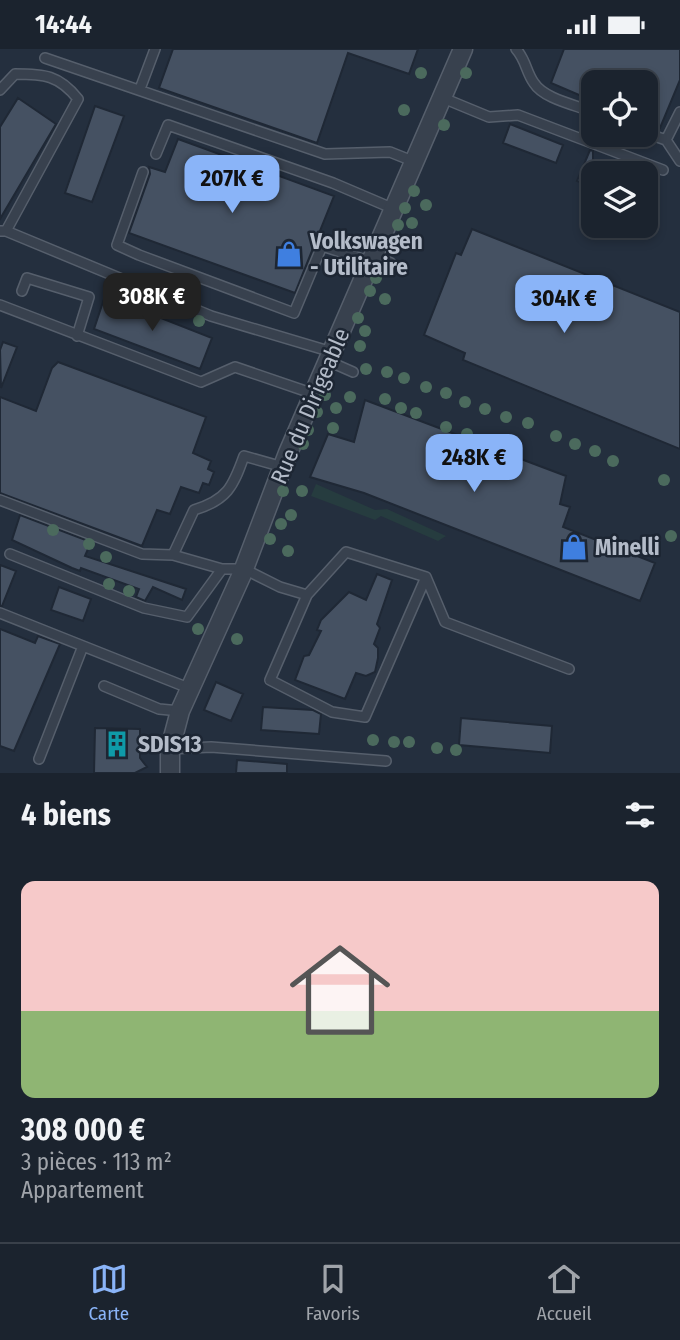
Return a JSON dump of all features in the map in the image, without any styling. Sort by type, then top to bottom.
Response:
[{"type":"street","name":"Rue du Dirigeable","points":[[170,763],[180,711],[244,569],[283,467],[330,357],[379,260],[394,209],[463,49]]},
{"type":"lane","points":[[141,89],[155,49]]},
{"type":"lane","points":[[516,49],[524,57],[534,84],[545,93],[581,107]]},
{"type":"lane","points":[[45,58],[325,154],[390,152],[415,162]]},
{"type":"lane","points":[[0,90],[15,74],[37,74],[65,82],[78,99],[3,231],[211,316],[330,357],[353,372]]},
{"type":"lane","points":[[443,98],[489,117],[518,115],[663,170]]},
{"type":"lane","points":[[666,140],[680,112]]},
{"type":"lane","points":[[156,154],[168,125],[333,183],[394,209]]},
{"type":"lane","points":[[658,137],[666,140],[680,160]]},
{"type":"lane","points":[[143,172],[117,245],[294,313],[322,246],[379,260]]},
{"type":"lane","points":[[22,291],[27,278],[89,297],[77,335]]},
{"type":"lane","points":[[0,305],[201,382],[235,367],[314,394]]},
{"type":"lane","points":[[173,555],[194,510],[210,505],[232,488],[244,456],[283,467]]},
{"type":"lane","points":[[0,500],[142,554],[173,555],[222,569],[244,569],[280,587],[307,595]]},
{"type":"lane","points":[[426,577],[365,717],[332,712],[270,680],[307,595],[346,552],[426,577],[445,621],[569,669]]},
{"type":"lane","points":[[10,554],[144,608],[187,617],[222,569]]},
{"type":"lane","points":[[0,613],[191,689]]},
{"type":"lane","points":[[39,759],[83,646]]},
{"type":"lane","points":[[104,686],[159,709],[180,711]]},
{"type":"lane","points":[[170,763],[211,747],[386,761]]},
{"type":"green space","points":[[316,484],[375,510],[387,509],[446,536],[438,541],[381,516],[375,520],[311,496]]},
{"type":"building","points":[[173,49],[418,49],[409,74],[348,53],[317,143],[159,88]]},
{"type":"building","points":[[564,49],[680,49],[680,80],[660,128],[658,70],[581,70],[581,96],[551,83]]},
{"type":"building","points":[[18,98],[56,124],[0,219],[0,127]]},
{"type":"building","points":[[95,106],[124,116],[92,202],[65,193]]},
{"type":"building","points":[[510,124],[563,145],[556,163],[503,143]]},
{"type":"building","points":[[178,139],[334,196],[295,293],[129,233],[150,174],[149,167],[165,172]]},
{"type":"building","points":[[590,150],[593,151],[593,161],[585,161]]},
{"type":"building","points":[[472,229],[680,312],[680,449],[463,360],[465,353],[424,335],[456,253],[461,255]]},
{"type":"building","points":[[105,296],[212,338],[200,369],[94,329]]},
{"type":"building","points":[[3,342],[17,347],[1,388],[0,350]]},
{"type":"building","points":[[58,362],[206,417],[193,453],[211,461],[208,469],[214,472],[209,485],[203,483],[199,493],[181,487],[170,514],[157,510],[142,546],[0,493],[0,397],[36,411],[52,368]]},
{"type":"building","points":[[365,400],[566,476],[560,504],[570,507],[563,527],[655,563],[640,601],[364,493],[310,477],[328,434],[354,442]]},
{"type":"building","points":[[20,515],[91,542],[85,556],[186,589],[182,600],[153,587],[145,601],[136,597],[139,589],[81,568],[80,571],[72,568],[12,540]]},
{"type":"building","points":[[0,565],[16,571],[2,606],[0,606]]},
{"type":"building","points":[[377,574],[392,580],[377,624],[380,628],[374,644],[378,648],[375,672],[366,676],[356,673],[345,699],[295,680],[304,656],[309,655],[321,631],[317,630],[321,620],[349,592],[366,600]]},
{"type":"building","points":[[59,587],[91,599],[83,621],[51,610]]},
{"type":"building","points":[[0,629],[35,643],[38,636],[60,644],[14,751],[0,746]]},
{"type":"building","points":[[216,682],[243,694],[231,721],[204,710]]},
{"type":"building","points":[[263,707],[313,710],[321,714],[319,734],[261,730]]},
{"type":"building","points":[[461,718],[552,726],[550,753],[459,745]]},
{"type":"building","name":"SDIS13","points":[[95,728],[140,729],[140,758],[147,767],[135,773],[94,773]]},
{"type":"building","points":[[237,760],[287,764],[287,773],[236,773]]},
{"type":"place","name":"Volkswagen - Utilitaire","points":[[289,254]]},
{"type":"place","name":"Minelli","points":[[574,547]]},
{"type":"place","name":"SDIS13","points":[[117,744]]}]
